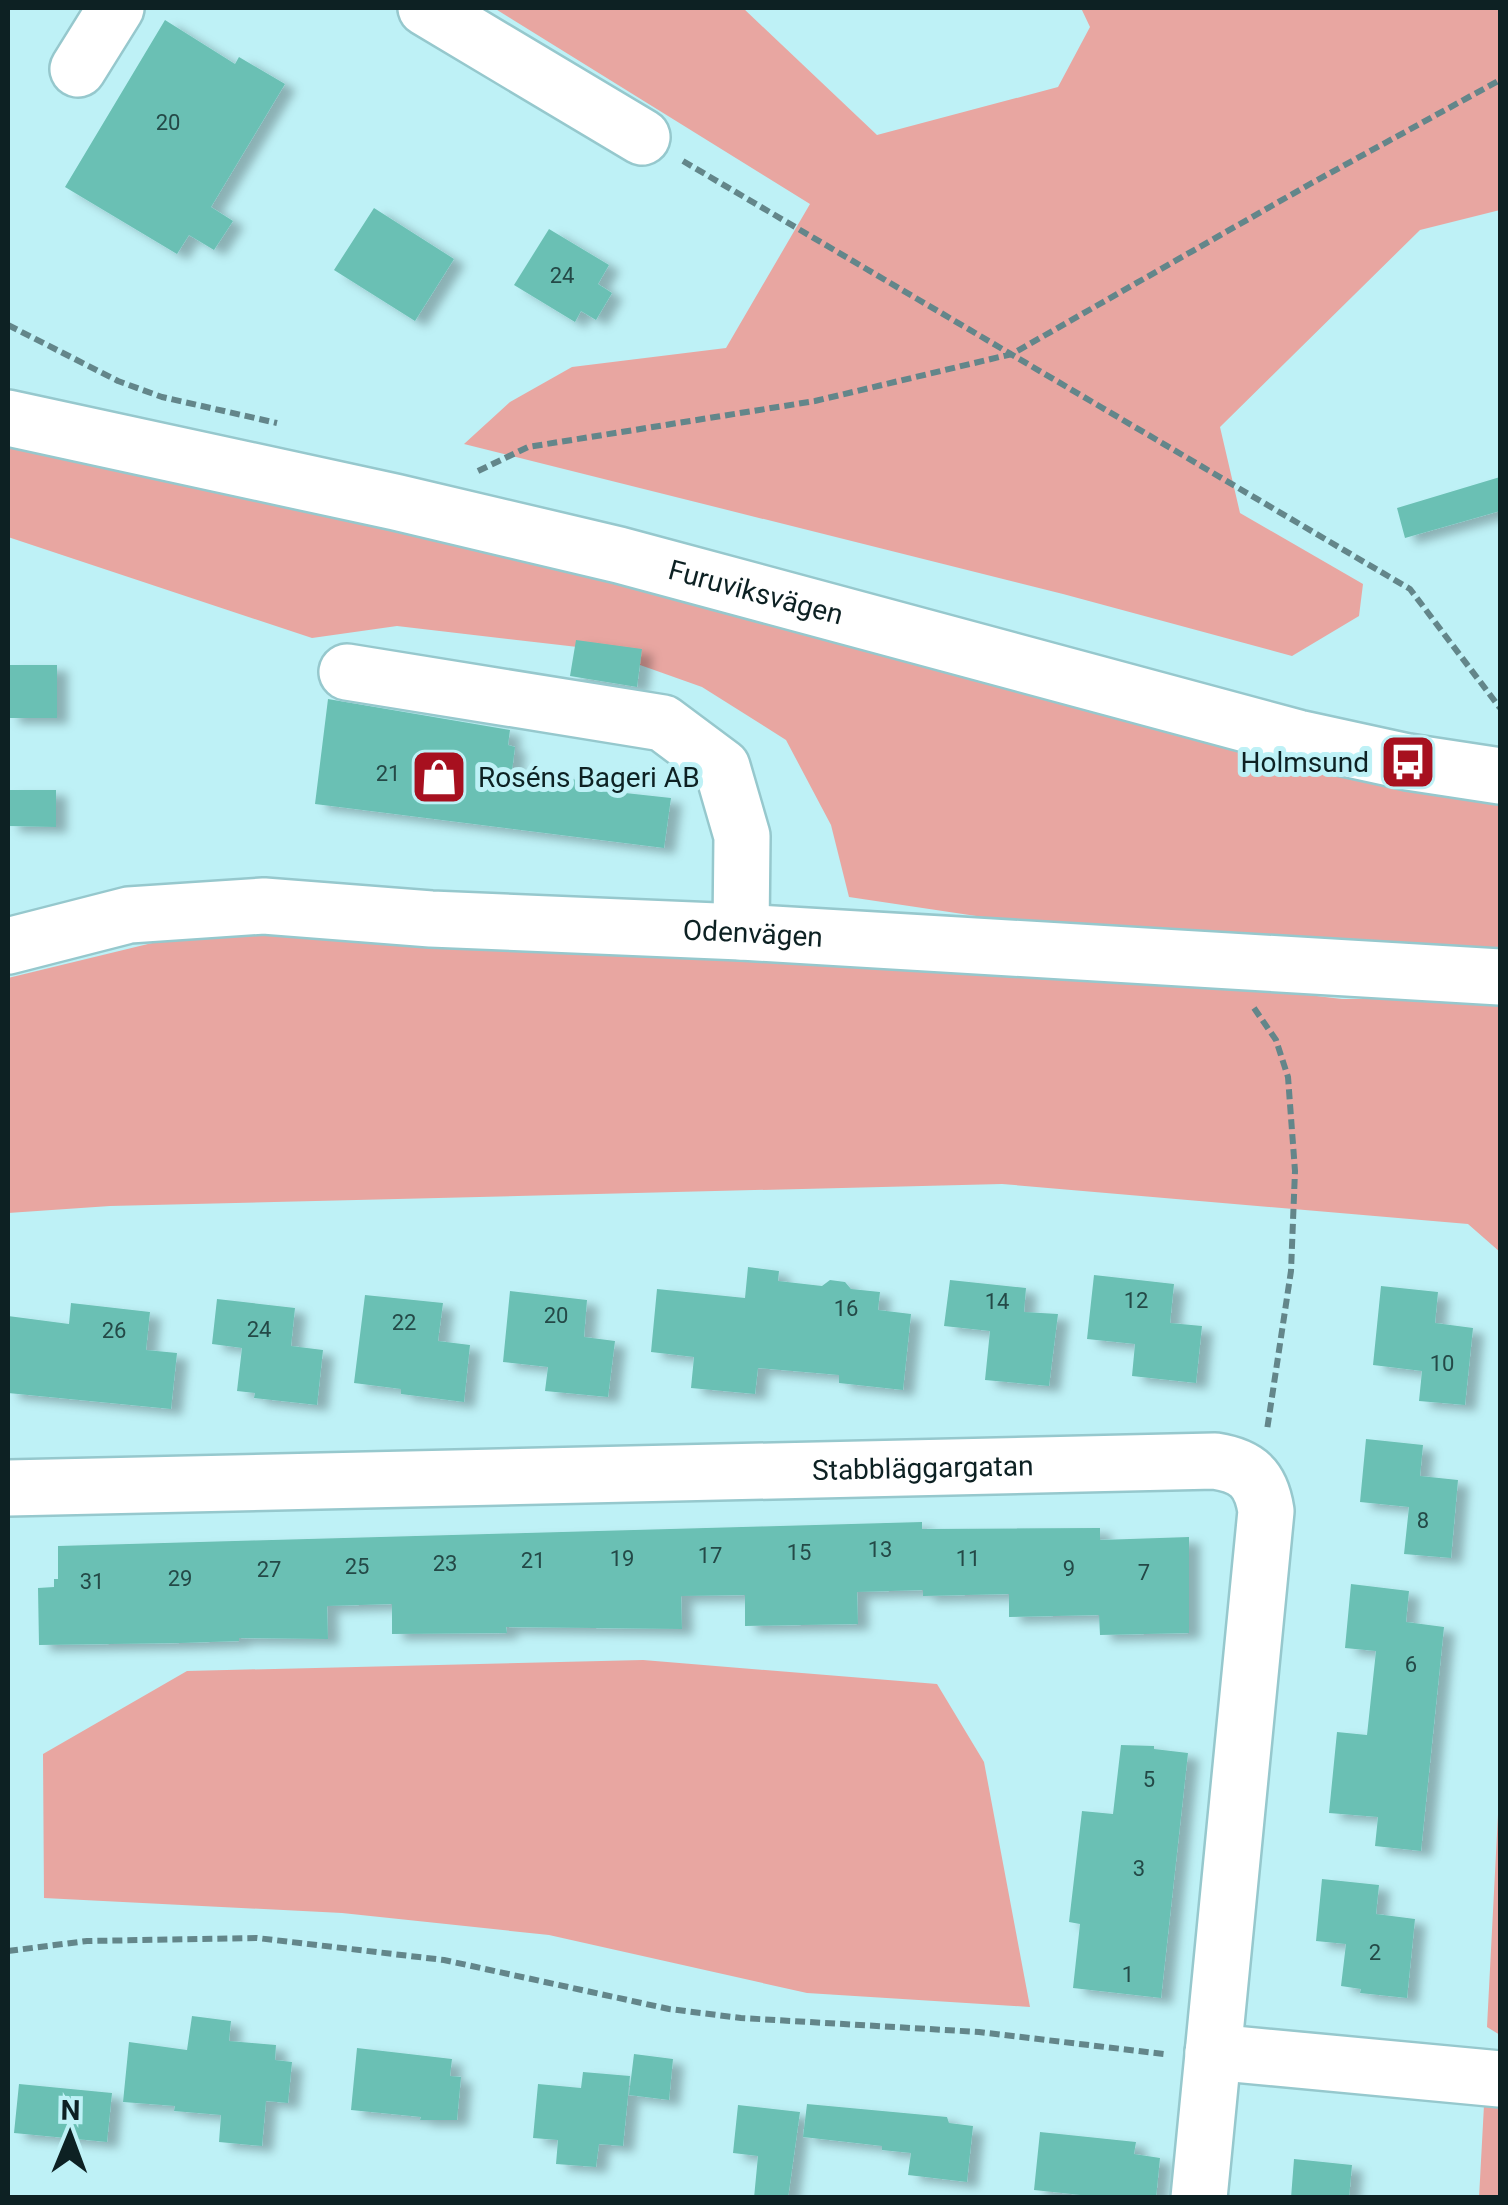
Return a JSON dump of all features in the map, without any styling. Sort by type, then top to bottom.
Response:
[{"type":"street","points":[[78,69],[116,8]]},
{"type":"street","points":[[426,8],[642,136]]},
{"type":"street","name":"Furuviksvägen","points":[[8,418],[619,555],[1298,738],[1408,762],[1500,776]]},
{"type":"street","points":[[346,672],[663,724],[722,767],[742,836],[741,932]]},
{"type":"street","name":"Odenvägen","points":[[8,946],[129,916],[264,906],[431,919],[741,932],[1500,977]]},
{"type":"street","name":"Stabbläggargatan","points":[[8,1488],[1215,1461],[1235,1464],[1250,1472]]},
{"type":"street","points":[[1199,2198],[1266,1511],[1258,1482],[1250,1472]]},
{"type":"street","points":[[1212,2065],[1500,2079]]},
{"type":"path","points":[[475,472],[528,448],[815,400],[1012,354],[1500,80]]},
{"type":"path","points":[[642,136],[1410,589],[1500,708]]},
{"type":"path","points":[[1221,962],[1276,1040],[1288,1078],[1295,1171],[1291,1271],[1266,1438],[1250,1472]]},
{"type":"path","points":[[8,1951],[86,1941],[257,1938],[444,1960],[669,2010],[979,2032],[1178,2056],[1212,2065]]},
{"type":"shaded area","points":[[494,8],[743,8],[877,135],[1058,87],[1090,27],[1081,8],[1500,8],[1500,210],[1420,230],[1220,427],[1240,513],[1363,584],[1359,616],[1292,656],[1063,594],[464,444],[510,402],[572,367],[726,348],[810,204]]},
{"type":"shaded area","points":[[8,441],[613,570],[1500,796],[1500,956],[1123,938],[849,897],[831,825],[786,740],[702,687],[595,649],[397,626],[312,638],[8,537]]},
{"type":"shaded area","points":[[302,928],[1098,970],[1342,999],[1500,999],[1500,1252],[1468,1224],[1002,1184],[110,1206],[8,1213],[8,978],[185,935]]},
{"type":"shaded area","points":[[643,1660],[937,1684],[984,1762],[1030,2007],[807,1993],[549,1935],[342,1913],[44,1898],[43,1754],[187,1671]]},
{"type":"shaded area","points":[[1500,1776],[1500,2035],[1487,2027]]},
{"type":"shaded area","points":[[1484,2105],[1500,2108],[1500,2197],[1479,2198]]},
{"type":"building","points":[[165,20],[235,64],[239,57],[285,84],[211,207],[233,221],[214,250],[189,235],[177,254],[65,187]]},
{"type":"building","points":[[374,208],[454,259],[415,321],[334,270]]},
{"type":"building","points":[[549,229],[609,265],[598,284],[612,293],[596,320],[581,311],[575,322],[514,285]]},
{"type":"building","points":[[1500,477],[1500,511],[1405,538],[1397,508]]},
{"type":"building","points":[[576,640],[642,649],[637,687],[570,676]]},
{"type":"building","points":[[8,665],[57,665],[57,718],[8,718]]},
{"type":"building","name":"Roséns Bageri AB","points":[[328,699],[510,730],[508,745],[515,747],[512,771],[608,784],[607,791],[671,798],[664,848],[315,804]]},
{"type":"building","points":[[8,790],[56,790],[56,827],[8,826]]},
{"type":"building","points":[[748,1267],[779,1271],[778,1281],[822,1286],[830,1280],[845,1282],[851,1289],[880,1292],[878,1310],[911,1314],[903,1390],[839,1383],[839,1375],[758,1368],[755,1394],[691,1388],[694,1357],[651,1352],[657,1289],[745,1298]]},
{"type":"building","points":[[1094,1275],[1174,1284],[1170,1323],[1202,1326],[1196,1383],[1132,1376],[1135,1344],[1087,1339]]},
{"type":"building","points":[[950,1280],[1026,1288],[1024,1312],[1058,1314],[1049,1386],[985,1380],[990,1331],[944,1326]]},
{"type":"building","points":[[1381,1286],[1438,1292],[1435,1323],[1473,1328],[1465,1405],[1419,1401],[1422,1371],[1373,1365]]},
{"type":"building","points":[[510,1291],[587,1300],[584,1337],[615,1341],[608,1397],[545,1391],[548,1367],[503,1362]]},
{"type":"building","points":[[365,1295],[443,1303],[438,1341],[470,1345],[464,1402],[354,1383]]},
{"type":"building","points":[[217,1299],[295,1308],[291,1346],[323,1350],[317,1405],[254,1398],[255,1393],[237,1391],[242,1348],[212,1344]]},
{"type":"building","points":[[71,1303],[150,1312],[146,1350],[177,1353],[171,1409],[8,1393],[8,1316],[69,1324]]},
{"type":"building","points":[[1366,1439],[1423,1445],[1420,1476],[1458,1480],[1451,1558],[1404,1554],[1409,1507],[1360,1502]]},
{"type":"building","points":[[922,1522],[922,1529],[1100,1528],[1100,1540],[1189,1537],[1189,1633],[1100,1635],[1099,1615],[1009,1617],[1009,1594],[923,1596],[923,1590],[857,1592],[858,1624],[745,1626],[745,1595],[681,1596],[682,1629],[506,1627],[507,1633],[392,1634],[392,1604],[327,1606],[328,1639],[39,1645],[38,1588],[54,1587],[54,1579],[58,1579],[58,1546]]},
{"type":"building","points":[[1351,1584],[1409,1591],[1406,1622],[1444,1627],[1421,1851],[1375,1846],[1378,1817],[1329,1813],[1337,1732],[1367,1735],[1376,1651],[1345,1648]]},
{"type":"building","points":[[1121,1745],[1188,1753],[1161,1998],[1073,1988],[1080,1924],[1069,1922],[1082,1811],[1113,1814]]},
{"type":"building","points":[[1322,1879],[1379,1885],[1376,1914],[1415,1919],[1407,1998],[1360,1993],[1361,1989],[1341,1986],[1346,1944],[1316,1941]]},
{"type":"building","points":[[192,2016],[231,2021],[229,2041],[276,2045],[275,2060],[292,2062],[288,2103],[266,2101],[262,2146],[219,2142],[221,2115],[123,2102],[129,2042],[187,2050]]},
{"type":"building","points":[[357,2048],[452,2059],[450,2076],[461,2077],[457,2120],[420,2120],[421,2117],[351,2110]]},
{"type":"building","points":[[634,2054],[673,2059],[669,2100],[629,2095]]},
{"type":"building","points":[[583,2072],[630,2076],[623,2146],[599,2144],[596,2167],[556,2164],[558,2140],[533,2138],[538,2084],[581,2088]]},
{"type":"building","points":[[19,2084],[112,2093],[107,2142],[14,2133]]},
{"type":"building","points":[[807,2104],[947,2117],[949,2123],[973,2126],[967,2182],[908,2175],[911,2153],[803,2137]]},
{"type":"building","points":[[738,2105],[800,2112],[788,2198],[754,2198],[758,2156],[733,2153]]},
{"type":"building","points":[[1040,2132],[1136,2142],[1134,2154],[1160,2158],[1156,2198],[1109,2198],[1034,2190]]},
{"type":"building","points":[[1294,2159],[1352,2165],[1349,2198],[1291,2198]]},
{"type":"place","name":"Holmsund","points":[[1408,762]]},
{"type":"place","name":"Roséns Bageri AB","points":[[439,777]]}]
